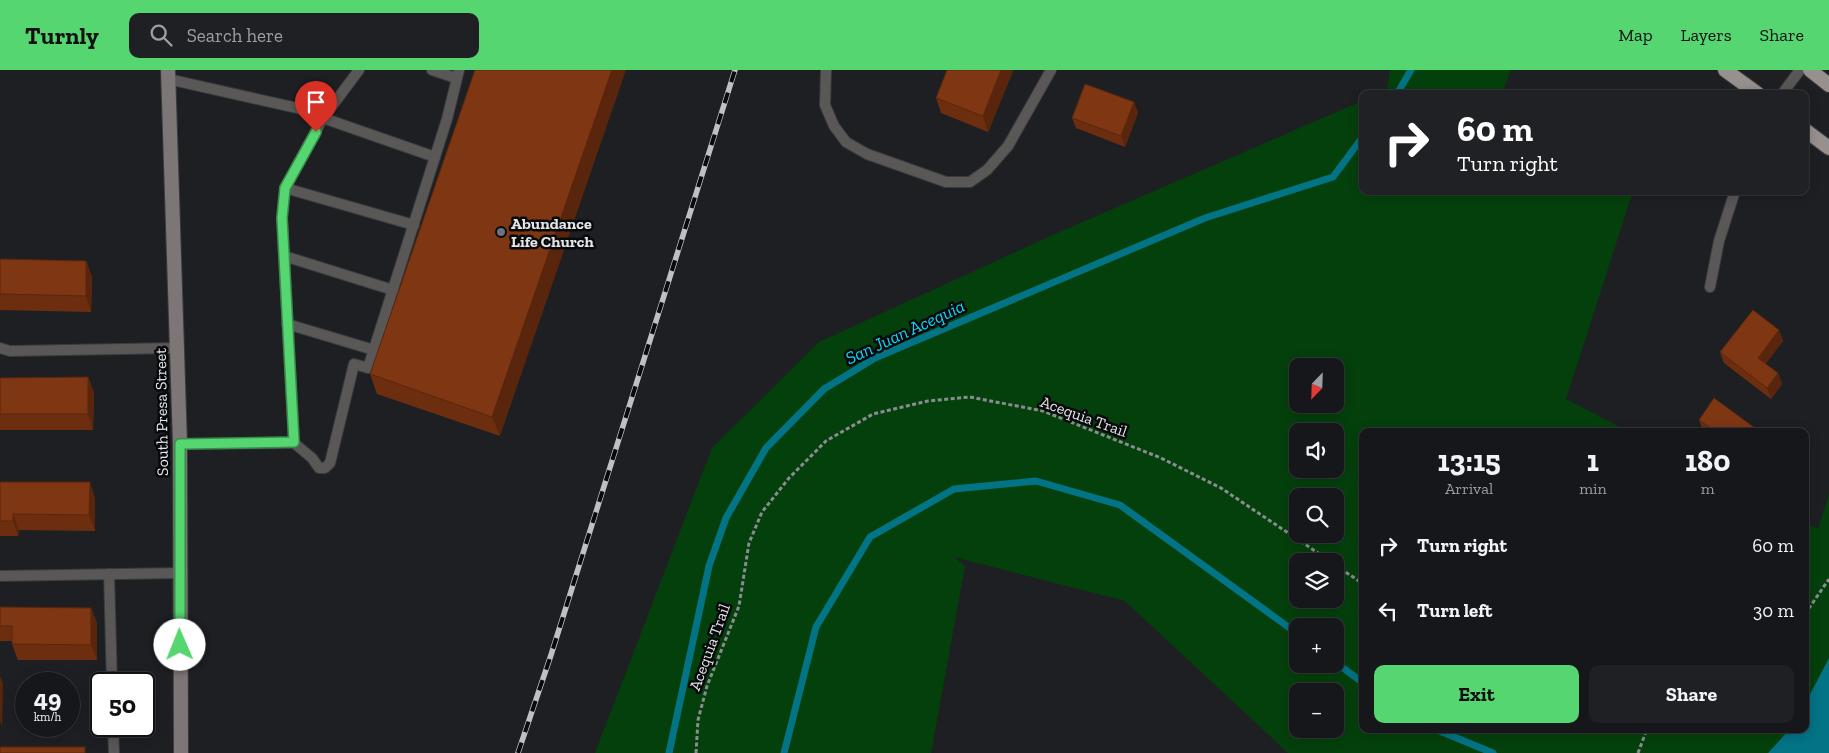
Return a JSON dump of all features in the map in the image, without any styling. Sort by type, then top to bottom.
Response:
[{"type":"main road","points":[[1725,70],[1752,90]]},
{"type":"main road","points":[[1810,70],[1829,84]]},
{"type":"main road","name":"South Presa Street","points":[[168,75],[180,444],[181,753]]},
{"type":"main road","points":[[1809,133],[1829,148]]},
{"type":"lane","points":[[294,442],[282,218],[285,188],[323,118],[359,70]]},
{"type":"lane","points":[[180,444],[294,442],[312,458],[319,468],[325,468],[330,463],[354,364],[368,368],[447,120],[457,74],[432,70]]},
{"type":"lane","points":[[826,70],[825,105],[834,126],[846,142],[867,154],[946,182],[970,182],[987,170],[1008,146],[1051,70]]},
{"type":"lane","points":[[1785,90],[1800,70]]},
{"type":"lane","points":[[168,75],[315,112],[323,118],[435,157]]},
{"type":"lane","points":[[285,188],[414,225]]},
{"type":"lane","points":[[1710,287],[1719,242],[1734,195]]},
{"type":"lane","points":[[284,256],[393,290]]},
{"type":"lane","points":[[287,324],[374,350]]},
{"type":"lane","points":[[0,348],[10,351],[177,348]]},
{"type":"lane","points":[[0,576],[180,573]]},
{"type":"lane","points":[[110,574],[112,672]]},
{"type":"lane","points":[[113,737],[114,753]]},
{"type":"path","name":"Acequia Trail","points":[[696,753],[698,720],[707,686],[739,606],[749,543],[762,512],[789,478],[826,441],[873,414],[928,400],[970,397],[1043,411],[1161,458],[1221,488],[1318,553]]},
{"type":"path","points":[[1344,571],[1359,581]]},
{"type":"path","points":[[1809,608],[1829,579]]},
{"type":"path","points":[[1638,753],[1646,733]]},
{"type":"green space","points":[[1390,70],[1511,70],[1504,90],[1387,90]]},
{"type":"green space","points":[[1359,102],[1359,195],[1632,195],[1566,399],[1622,428],[1359,428],[1359,733],[1809,733],[1809,524],[1818,529],[1829,494],[1829,753],[1288,753],[1125,601],[954,557],[965,566],[931,753],[595,753],[712,448],[819,342],[1055,234]]},
{"type":"water","points":[[1829,658],[1829,753],[1768,753],[1786,733],[1809,733],[1809,696]]},
{"type":"building","name":"Abundance Life Church","points":[[475,70],[612,70],[492,417],[370,374]]},
{"type":"building","points":[[947,70],[1001,70],[983,116],[936,98]]},
{"type":"building","points":[[1085,84],[1134,102],[1121,136],[1072,118]]},
{"type":"building","points":[[0,259],[86,261],[86,296],[0,294]]},
{"type":"building","points":[[1753,310],[1779,330],[1758,358],[1778,373],[1767,388],[1720,352]]},
{"type":"building","points":[[88,377],[88,414],[0,414],[0,378]]},
{"type":"building","points":[[1714,398],[1755,428],[1711,428],[1699,420]]},
{"type":"building","points":[[0,482],[90,482],[89,515],[13,514],[13,521],[0,521]]},
{"type":"building","points":[[0,607],[91,608],[91,645],[12,644],[12,626],[0,626]]},
{"type":"building","points":[[0,747],[85,747],[85,753],[0,753]]},
{"type":"waterway","name":"San Juan Acequia","points":[[1399,90],[1411,70]]},
{"type":"waterway","name":"San Juan Acequia","points":[[669,753],[709,566],[726,518],[766,448],[824,389],[875,358],[1205,218],[1333,177],[1359,142]]},
{"type":"waterway","points":[[784,753],[816,627],[870,537],[954,489],[1036,481],[1120,505],[1289,627]]},
{"type":"waterway","points":[[1344,669],[1359,680]]},
{"type":"waterway","points":[[1445,733],[1493,753]]},
{"type":"railway","points":[[518,753],[551,655],[735,70]]},
{"type":"place","name":"Abundance Life Church","points":[[501,232]]},
{"type":"route","points":[[180,645],[180,444],[294,442],[282,218],[285,188],[316,132]]}]
